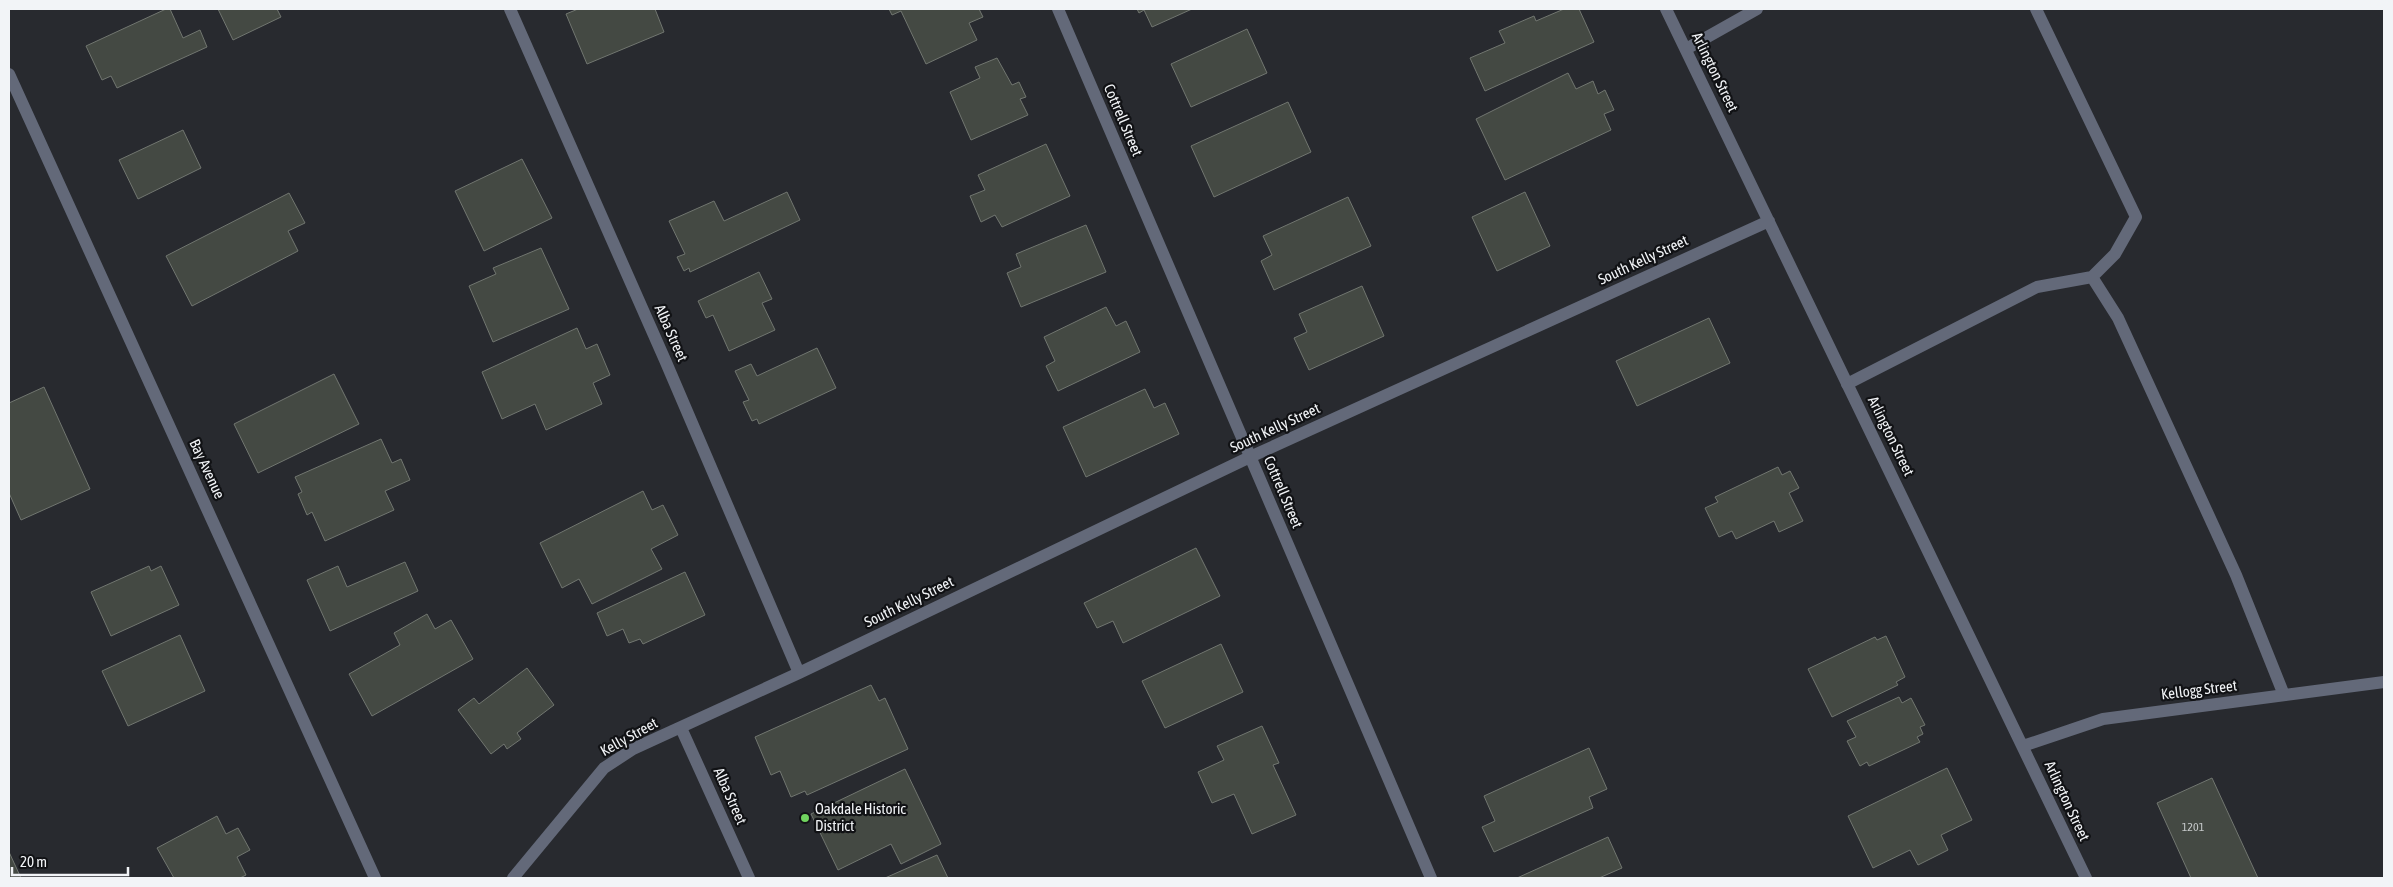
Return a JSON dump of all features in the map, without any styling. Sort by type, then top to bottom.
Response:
[{"type":"street","name":"Alba Street","points":[[510,9],[665,360],[798,673]]},
{"type":"street","name":"Cottrell Street","points":[[1058,9],[1431,878]]},
{"type":"street","name":"Arlington Street","points":[[1666,9],[2086,878]]},
{"type":"street","points":[[1686,49],[1757,9]]},
{"type":"street","points":[[1847,384],[2037,288],[2092,277],[2115,254],[2136,217],[2036,9]]},
{"type":"street","name":"Bay Avenue","points":[[9,74],[375,878]]},
{"type":"street","name":"South Kelly Street","points":[[798,673],[1250,457],[1769,221]]},
{"type":"street","points":[[2092,277],[2118,318],[2236,575],[2284,695]]},
{"type":"street","name":"Kelly Street","points":[[513,878],[604,768],[633,750],[798,673]]},
{"type":"street","name":"Kellogg Street","points":[[2023,746],[2103,719],[2384,682]]},
{"type":"street","name":"Alba Street","points":[[681,728],[749,878]]},
{"type":"building","points":[[166,9],[170,9],[183,38],[200,30],[207,47],[117,88],[111,76],[102,80],[86,46]]},
{"type":"building","points":[[218,9],[277,9],[281,17],[233,40]]},
{"type":"building","points":[[578,9],[655,9],[664,32],[587,64],[566,14]]},
{"type":"building","points":[[889,9],[979,9],[983,17],[969,23],[977,40],[926,64],[901,11],[892,15]]},
{"type":"building","points":[[1137,9],[1192,9],[1152,27],[1144,10],[1139,13]]},
{"type":"building","points":[[1564,9],[1579,9],[1594,42],[1485,91],[1470,58],[1505,43],[1499,31],[1534,16],[1536,21]]},
{"type":"building","points":[[1247,29],[1267,73],[1191,107],[1171,64]]},
{"type":"building","points":[[997,58],[1012,85],[1019,82],[1026,97],[1020,99],[1028,115],[971,140],[950,92],[980,78],[975,67]]},
{"type":"building","points":[[1568,73],[1576,89],[1593,81],[1598,94],[1605,90],[1614,110],[1604,114],[1611,130],[1505,180],[1476,119]]},
{"type":"building","points":[[1288,102],[1311,152],[1214,197],[1191,146]]},
{"type":"building","points":[[183,130],[201,168],[138,199],[119,160]]},
{"type":"building","points":[[1046,144],[1070,196],[1002,227],[995,215],[981,222],[970,196],[985,190],[978,175]]},
{"type":"building","points":[[522,159],[552,218],[484,251],[455,191]]},
{"type":"building","points":[[787,192],[800,220],[690,272],[689,268],[684,271],[677,257],[685,254],[669,221],[714,201],[724,221]]},
{"type":"building","points":[[1525,192],[1550,246],[1497,271],[1472,217]]},
{"type":"building","points":[[289,193],[305,223],[288,231],[298,251],[192,306],[166,256]]},
{"type":"building","points":[[1348,197],[1371,246],[1274,290],[1261,261],[1272,255],[1263,236]]},
{"type":"building","points":[[1086,225],[1106,272],[1021,307],[1007,273],[1021,267],[1016,254]]},
{"type":"building","points":[[541,248],[569,309],[493,342],[469,286],[496,274],[493,268]]},
{"type":"building","points":[[759,272],[772,299],[762,303],[775,330],[729,351],[713,315],[706,318],[698,301]]},
{"type":"building","points":[[1362,286],[1384,336],[1309,370],[1294,338],[1307,332],[1299,314]]},
{"type":"building","points":[[1106,307],[1116,326],[1126,321],[1140,352],[1058,391],[1046,366],[1055,361],[1044,337]]},
{"type":"building","points":[[1709,318],[1730,363],[1637,406],[1616,361]]},
{"type":"building","points":[[577,328],[586,349],[597,344],[610,375],[593,383],[602,404],[546,430],[535,404],[502,419],[482,372]]},
{"type":"building","points":[[817,348],[836,388],[759,424],[757,419],[752,421],[743,402],[749,400],[735,371],[751,364],[757,376]]},
{"type":"building","points":[[334,374],[359,424],[258,473],[234,424]]},
{"type":"building","points":[[44,387],[90,489],[21,520],[9,493],[9,403]]},
{"type":"building","points":[[1145,389],[1154,408],[1165,403],[1179,434],[1086,477],[1063,427]]},
{"type":"building","points":[[381,439],[392,463],[401,459],[410,480],[385,491],[394,510],[325,541],[312,512],[307,515],[298,494],[302,492],[295,477]]},
{"type":"building","points":[[1778,467],[1782,475],[1790,471],[1799,488],[1789,493],[1803,521],[1779,532],[1774,521],[1736,539],[1732,531],[1719,537],[1705,508],[1718,502],[1715,497]]},
{"type":"building","points":[[643,491],[652,510],[663,505],[678,535],[651,549],[662,569],[592,604],[579,579],[562,588],[540,543]]},
{"type":"building","points":[[1196,548],[1220,596],[1123,643],[1113,621],[1097,628],[1084,603]]},
{"type":"building","points":[[405,562],[418,591],[330,631],[307,580],[338,566],[347,587]]},
{"type":"building","points":[[149,566],[151,571],[161,566],[179,605],[111,636],[91,592]]},
{"type":"building","points":[[685,572],[705,615],[643,644],[640,639],[629,643],[623,629],[607,636],[597,613]]},
{"type":"building","points":[[427,614],[435,629],[451,620],[473,659],[372,716],[349,674],[400,645],[394,633]]},
{"type":"building","points":[[180,635],[205,691],[128,726],[102,671]]},
{"type":"building","points":[[1886,636],[1905,677],[1896,682],[1898,685],[1832,717],[1808,669],[1875,637],[1877,640]]},
{"type":"building","points":[[1221,644],[1243,692],[1165,728],[1142,681]]},
{"type":"building","points":[[527,668],[554,705],[517,733],[521,739],[507,749],[504,744],[491,754],[458,710],[474,698],[479,704]]},
{"type":"building","points":[[871,685],[879,701],[885,698],[908,749],[807,795],[805,791],[791,797],[780,771],[771,775],[755,737]]},
{"type":"building","points":[[1899,697],[1902,703],[1911,698],[1925,725],[1920,727],[1923,734],[1917,737],[1920,742],[1869,766],[1867,762],[1860,766],[1847,741],[1856,737],[1847,721]]},
{"type":"building","points":[[1262,726],[1279,763],[1273,765],[1296,815],[1252,834],[1234,794],[1212,803],[1198,772],[1224,760],[1217,746]]},
{"type":"building","points":[[1589,748],[1607,789],[1589,797],[1593,808],[1494,852],[1482,827],[1495,821],[1484,796]]},
{"type":"building","points":[[1947,768],[1972,820],[1941,835],[1948,850],[1918,865],[1910,850],[1873,868],[1848,816]]},
{"type":"building","points":[[905,769],[941,844],[901,864],[891,844],[838,870],[811,814]]},
{"type":"building","points":[[2212,778],[2258,878],[2191,878],[2157,803]]},
{"type":"building","points":[[217,816],[226,834],[238,828],[250,850],[237,857],[246,875],[240,878],[174,878],[157,848]]},
{"type":"building","points":[[1608,837],[1622,868],[1599,878],[1517,878]]},
{"type":"building","points":[[9,852],[21,878],[9,878]]},
{"type":"building","points":[[937,855],[948,878],[885,878]]},
{"type":"place","name":"Oakdale Historic District","points":[[805,818]]}]
